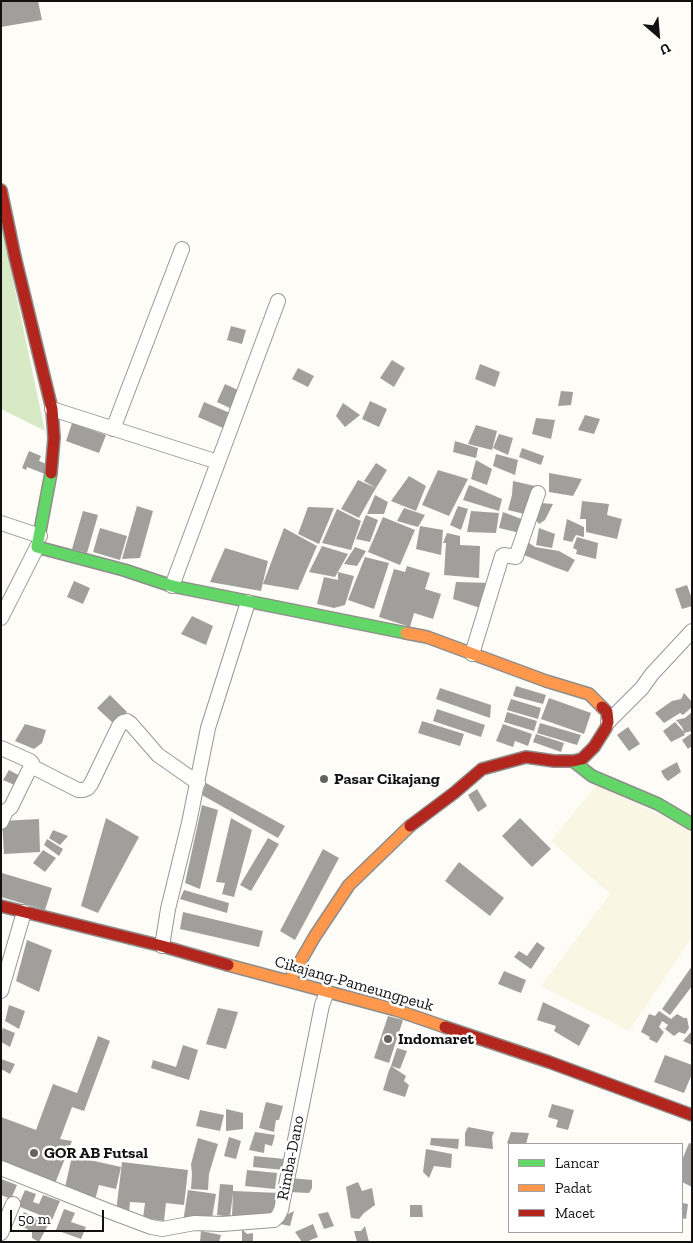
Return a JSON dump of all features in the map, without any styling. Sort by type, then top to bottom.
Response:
[{"type":"street","points":[[1,190],[15,257],[52,409],[54,438],[52,469],[38,542],[1,618]]},
{"type":"street","points":[[113,429],[182,249]]},
{"type":"street","points":[[172,586],[278,301]]},
{"type":"street","points":[[52,409],[218,462]]},
{"type":"street","points":[[472,654],[502,556],[516,558],[538,493]]},
{"type":"street","points":[[1,523],[38,542],[172,586],[427,637],[546,681],[589,694],[607,712],[608,722],[606,728],[594,747],[582,759],[554,761],[526,757],[482,769],[454,794],[406,829],[349,885],[315,936],[289,982]]},
{"type":"street","points":[[162,946],[168,909],[198,783],[208,728],[248,602]]},
{"type":"street","points":[[608,722],[642,688],[652,674],[692,631]]},
{"type":"street","points":[[31,766],[78,790],[88,788],[119,726],[127,721],[158,754],[198,783]]},
{"type":"street","points":[[1,748],[30,760],[32,763],[11,807],[6,811],[1,822]]},
{"type":"street","points":[[573,761],[592,776],[658,804],[692,824]]},
{"type":"street","name":"Cikajang-Pameungpeuk","points":[[1,906],[162,946],[396,1010],[540,1059],[692,1115]]},
{"type":"street","points":[[1,992],[24,912]]},
{"type":"street","name":"Rimba-Dano","points":[[1,1168],[151,1227],[162,1229],[195,1223],[222,1224],[274,1220],[281,1210],[322,1004],[327,992]]},
{"type":"street","points":[[1,1234],[13,1204]]},
{"type":"shaded area","points":[[596,785],[692,830],[692,937],[629,1031],[541,986],[610,894],[551,841]]},
{"type":"green space","points":[[1,223],[45,431],[1,409]]},
{"type":"building","points":[[1,1],[38,1],[42,20],[1,27]]},
{"type":"building","points":[[231,326],[246,330],[242,344],[227,340]]},
{"type":"building","points":[[392,360],[405,368],[394,387],[380,378]]},
{"type":"building","points":[[480,364],[500,372],[495,387],[475,379]]},
{"type":"building","points":[[298,368],[314,376],[308,387],[292,379]]},
{"type":"building","points":[[225,384],[240,391],[232,409],[217,402]]},
{"type":"building","points":[[561,391],[573,392],[571,405],[558,406]]},
{"type":"building","points":[[370,401],[387,409],[379,427],[362,419]]},
{"type":"building","points":[[204,402],[230,413],[223,428],[198,417]]},
{"type":"building","points":[[343,403],[360,415],[345,427],[336,416]]},
{"type":"building","points":[[585,415],[600,419],[594,434],[578,430]]},
{"type":"building","points":[[536,418],[555,420],[551,439],[532,434]]},
{"type":"building","points":[[72,423],[106,435],[99,453],[66,441]]},
{"type":"building","points":[[476,425],[497,431],[492,450],[468,444]]},
{"type":"building","points":[[499,434],[513,438],[508,455],[493,448]]},
{"type":"building","points":[[455,441],[478,448],[476,458],[453,452]]},
{"type":"building","points":[[522,448],[544,456],[541,465],[519,457]]},
{"type":"building","points":[[29,451],[41,456],[39,461],[49,465],[45,474],[27,467],[26,470],[22,468]]},
{"type":"building","points":[[496,454],[518,460],[515,475],[493,466]]},
{"type":"building","points":[[476,460],[492,469],[487,485],[471,479]]},
{"type":"building","points":[[376,463],[387,470],[376,488],[364,481]]},
{"type":"building","points":[[438,470],[468,479],[449,516],[422,505]]},
{"type":"building","points":[[549,473],[582,479],[573,496],[549,492]]},
{"type":"building","points":[[409,476],[426,486],[416,511],[391,501]]},
{"type":"building","points":[[358,480],[376,488],[359,518],[341,509]]},
{"type":"building","points":[[513,481],[535,486],[528,515],[508,510]]},
{"type":"building","points":[[469,485],[502,499],[499,511],[463,500]]},
{"type":"building","points":[[375,495],[388,502],[384,514],[367,514]]},
{"type":"building","points":[[582,501],[609,504],[607,515],[622,519],[617,539],[586,532],[586,519],[580,519]]},
{"type":"building","points":[[541,503],[553,504],[545,520],[539,524],[534,517]]},
{"type":"building","points":[[137,506],[153,511],[140,558],[122,559]]},
{"type":"building","points":[[458,506],[468,509],[461,530],[450,525]]},
{"type":"building","points":[[308,507],[334,508],[319,544],[298,534]]},
{"type":"building","points":[[404,508],[425,515],[418,527],[397,521]]},
{"type":"building","points":[[337,509],[361,521],[351,550],[322,543]]},
{"type":"building","points":[[83,511],[98,515],[87,553],[72,549]]},
{"type":"building","points":[[471,511],[499,513],[496,533],[467,532]]},
{"type":"building","points":[[503,512],[524,520],[520,533],[499,528]]},
{"type":"building","points":[[366,515],[378,520],[370,542],[356,539]]},
{"type":"building","points":[[383,517],[415,530],[400,565],[368,552]]},
{"type":"building","points":[[567,519],[584,527],[584,537],[576,535],[572,542],[563,540]]},
{"type":"building","points":[[420,526],[443,530],[441,555],[416,549]]},
{"type":"building","points":[[100,528],[127,536],[120,560],[93,552]]},
{"type":"building","points":[[284,528],[317,546],[298,590],[263,584]]},
{"type":"building","points":[[539,528],[555,534],[552,548],[536,545]]},
{"type":"building","points":[[447,533],[460,536],[460,545],[480,546],[479,578],[444,575],[446,543],[443,543]]},
{"type":"building","points":[[577,537],[598,543],[596,559],[576,554],[577,550],[573,548]]},
{"type":"building","points":[[526,541],[535,547],[559,551],[575,560],[568,572],[554,567],[524,555]]},
{"type":"building","points":[[322,546],[348,554],[335,577],[309,572]]},
{"type":"building","points":[[355,547],[366,551],[357,566],[344,564]]},
{"type":"building","points":[[225,548],[268,561],[261,591],[210,582]]},
{"type":"building","points":[[365,557],[389,563],[374,609],[348,600]]},
{"type":"building","points":[[407,566],[430,573],[425,589],[441,594],[433,619],[414,613],[410,627],[379,617],[394,569],[405,572]]},
{"type":"building","points":[[338,572],[354,576],[345,605],[334,608],[317,604],[324,577],[338,580]]},
{"type":"building","points":[[74,581],[90,588],[83,604],[67,597]]},
{"type":"building","points":[[456,582],[491,583],[483,609],[453,599]]},
{"type":"building","points":[[687,585],[692,599],[692,606],[682,609],[675,589]]},
{"type":"building","points":[[192,616],[213,626],[206,645],[181,634]]},
{"type":"building","points":[[516,686],[546,695],[543,704],[513,696]]},
{"type":"building","points":[[440,688],[491,705],[490,718],[436,699]]},
{"type":"building","points":[[684,693],[692,702],[692,707],[683,715],[680,713],[664,723],[655,713],[672,701],[681,699]]},
{"type":"building","points":[[110,695],[127,712],[114,724],[97,708]]},
{"type":"building","points":[[549,698],[591,713],[584,734],[541,719]]},
{"type":"building","points":[[511,699],[541,708],[538,719],[507,710]]},
{"type":"building","points":[[437,709],[485,725],[481,737],[433,721]]},
{"type":"building","points":[[507,712],[537,721],[534,731],[504,722]]},
{"type":"building","points":[[692,712],[692,731],[684,733],[685,735],[671,742],[663,731],[675,722],[684,732],[676,720],[685,718]]},
{"type":"building","points":[[422,721],[464,734],[460,746],[418,733]]},
{"type":"building","points":[[540,723],[581,735],[577,745],[537,733]]},
{"type":"building","points":[[25,724],[46,730],[42,743],[34,749],[15,741]]},
{"type":"building","points":[[503,724],[532,734],[528,746],[515,741],[513,747],[496,741]]},
{"type":"building","points":[[628,727],[640,744],[629,751],[617,735]]},
{"type":"building","points":[[692,733],[692,746],[688,749],[682,740]]},
{"type":"building","points":[[536,734],[564,743],[561,752],[533,742]]},
{"type":"building","points":[[677,762],[681,772],[668,781],[661,771]]},
{"type":"building","points":[[9,770],[24,778],[19,787],[3,780]]},
{"type":"building","points":[[206,783],[285,826],[278,838],[202,795]]},
{"type":"building","points":[[477,789],[487,806],[478,812],[468,795]]},
{"type":"building","points":[[202,805],[218,810],[200,889],[185,883]]},
{"type":"building","points":[[106,818],[139,837],[98,913],[81,906]]},
{"type":"building","points":[[231,818],[252,830],[234,897],[222,894],[225,883],[216,882]]},
{"type":"building","points":[[520,818],[551,849],[532,867],[502,836]]},
{"type":"building","points":[[39,819],[40,852],[4,854],[2,821]]},
{"type":"building","points":[[53,830],[68,836],[60,845],[49,838]]},
{"type":"building","points":[[268,838],[279,844],[251,891],[240,885]]},
{"type":"building","points":[[47,839],[63,849],[59,856],[44,845]]},
{"type":"building","points":[[323,849],[339,858],[295,940],[280,931]]},
{"type":"building","points":[[43,850],[56,858],[45,872],[33,863]]},
{"type":"building","points":[[459,862],[504,898],[490,916],[445,881]]},
{"type":"building","points":[[2,873],[52,888],[45,910],[1,897]]},
{"type":"building","points":[[184,890],[229,903],[227,913],[180,899]]},
{"type":"building","points":[[183,912],[263,931],[259,947],[180,929]]},
{"type":"building","points":[[27,940],[52,950],[39,992],[16,981]]},
{"type":"building","points":[[537,942],[545,948],[531,969],[514,957],[519,951],[527,956]]},
{"type":"building","points":[[692,966],[692,986],[670,1015],[662,1009]]},
{"type":"building","points":[[504,971],[526,980],[521,993],[498,984]]},
{"type":"building","points":[[543,1002],[590,1025],[579,1046],[554,1031],[556,1026],[537,1020]]},
{"type":"building","points":[[9,1005],[25,1011],[19,1029],[5,1021]]},
{"type":"building","points":[[218,1008],[238,1012],[226,1049],[206,1044]]},
{"type":"building","points":[[659,1011],[671,1019],[677,1014],[687,1018],[689,1028],[685,1034],[679,1032],[674,1036],[665,1029],[668,1025],[662,1021],[659,1027],[664,1032],[657,1043],[641,1032],[649,1014],[655,1016]]},
{"type":"building","name":"Indomaret","points":[[388,1016],[403,1020],[389,1063],[374,1058]]},
{"type":"building","points":[[3,1028],[15,1033],[10,1047],[1,1042]]},
{"type":"building","points":[[692,1031],[692,1045],[683,1041]]},
{"type":"building","points":[[98,1036],[110,1041],[84,1111],[72,1107],[60,1139],[72,1141],[54,1186],[1,1165],[1,1117],[36,1130],[53,1084],[77,1093]]},
{"type":"building","points":[[183,1045],[198,1050],[189,1080],[151,1068],[153,1060],[176,1067]]},
{"type":"building","points":[[397,1048],[407,1051],[400,1069],[391,1066]]},
{"type":"building","points":[[665,1055],[692,1065],[692,1074],[684,1093],[654,1082]]},
{"type":"building","points":[[1,1059],[15,1064],[10,1074],[1,1069]]},
{"type":"building","points":[[391,1066],[406,1076],[404,1081],[409,1085],[405,1097],[383,1090]]},
{"type":"building","points":[[266,1102],[283,1106],[279,1120],[276,1120],[274,1132],[259,1128]]},
{"type":"building","points":[[552,1104],[574,1110],[568,1130],[556,1127],[558,1120],[548,1117]]},
{"type":"building","points":[[226,1109],[243,1113],[243,1129],[226,1131]]},
{"type":"building","points":[[200,1110],[224,1115],[220,1131],[196,1126]]},
{"type":"building","points":[[468,1127],[494,1132],[492,1137],[493,1149],[465,1146],[465,1133]]},
{"type":"building","points":[[255,1132],[275,1135],[272,1146],[265,1144],[264,1153],[249,1150]]},
{"type":"building","points":[[511,1132],[529,1133],[526,1143],[507,1143]]},
{"type":"building","points":[[229,1137],[241,1141],[236,1159],[224,1156]]},
{"type":"building","points":[[198,1138],[218,1144],[209,1174],[208,1190],[191,1189],[191,1164]]},
{"type":"building","points":[[431,1138],[459,1139],[458,1149],[430,1145]]},
{"type":"building","points":[[689,1143],[692,1144],[692,1187],[683,1182],[683,1158]]},
{"type":"building","points":[[426,1149],[452,1154],[451,1168],[434,1166],[429,1178],[423,1172]]},
{"type":"building","points":[[72,1156],[121,1167],[116,1189],[99,1185],[95,1200],[64,1192]]},
{"type":"building","points":[[254,1156],[285,1159],[284,1170],[253,1167]]},
{"type":"building","points":[[122,1162],[188,1170],[184,1205],[166,1203],[164,1221],[143,1218],[145,1203],[130,1202],[129,1214],[116,1212]]},
{"type":"building","points":[[247,1170],[277,1173],[275,1189],[245,1186]]},
{"type":"building","points":[[291,1178],[312,1180],[312,1188],[309,1193],[289,1192]]},
{"type":"building","points":[[1,1179],[17,1185],[11,1199],[1,1195]]},
{"type":"building","points":[[358,1182],[362,1191],[372,1188],[375,1205],[359,1219],[351,1218],[346,1187]]},
{"type":"building","points":[[220,1184],[233,1185],[233,1191],[280,1193],[269,1218],[232,1216],[233,1193],[230,1217],[217,1215]]},
{"type":"building","points":[[25,1190],[36,1194],[33,1202],[39,1204],[43,1195],[60,1201],[52,1220],[18,1206]]},
{"type":"building","points":[[188,1190],[216,1194],[212,1218],[183,1222]]},
{"type":"building","points":[[683,1203],[688,1204],[686,1219],[683,1218]]},
{"type":"building","points":[[410,1205],[422,1205],[423,1217],[410,1217]]},
{"type":"building","points":[[64,1209],[75,1213],[71,1222],[86,1227],[81,1239],[56,1230]]},
{"type":"building","points":[[283,1211],[288,1214],[294,1211],[290,1226],[280,1224]]},
{"type":"building","points":[[24,1212],[48,1225],[39,1242],[32,1238],[32,1232],[18,1224]]},
{"type":"building","points":[[328,1212],[334,1226],[324,1229],[318,1214]]},
{"type":"building","points":[[313,1224],[318,1237],[302,1242],[295,1232]]},
{"type":"building","points":[[365,1226],[369,1242],[357,1242],[354,1231],[361,1231]]},
{"type":"building","points":[[242,1229],[247,1234],[253,1233],[253,1242],[242,1242]]},
{"type":"building","points":[[201,1231],[221,1235],[219,1242],[200,1242]]},
{"type":"traffic: fast","points":[[51,473],[37,547],[124,570],[172,586],[406,633]]},
{"type":"traffic: fast","points":[[573,761],[592,776],[658,804],[692,824]]},
{"type":"traffic: slow","points":[[406,633],[427,637],[546,681],[589,694],[602,707]]},
{"type":"traffic: slow","points":[[289,981],[315,936],[349,885],[410,826]]},
{"type":"traffic: slow","points":[[228,965],[396,1010],[445,1027]]},
{"type":"traffic: jam","points":[[1,190],[15,257],[52,409],[54,438],[51,473]]},
{"type":"traffic: jam","points":[[410,826],[482,769],[526,757],[554,761],[582,759],[594,747],[606,728],[608,722],[607,712],[602,707]]},
{"type":"traffic: jam","points":[[1,906],[162,946],[228,965]]},
{"type":"traffic: jam","points":[[445,1027],[549,1062],[692,1115]]},
{"type":"place","name":"Pasar Cikajang","points":[[324,779]]},
{"type":"place","name":"Indomaret","points":[[388,1039]]},
{"type":"place","name":"GOR AB Futsal","points":[[34,1153]]}]
